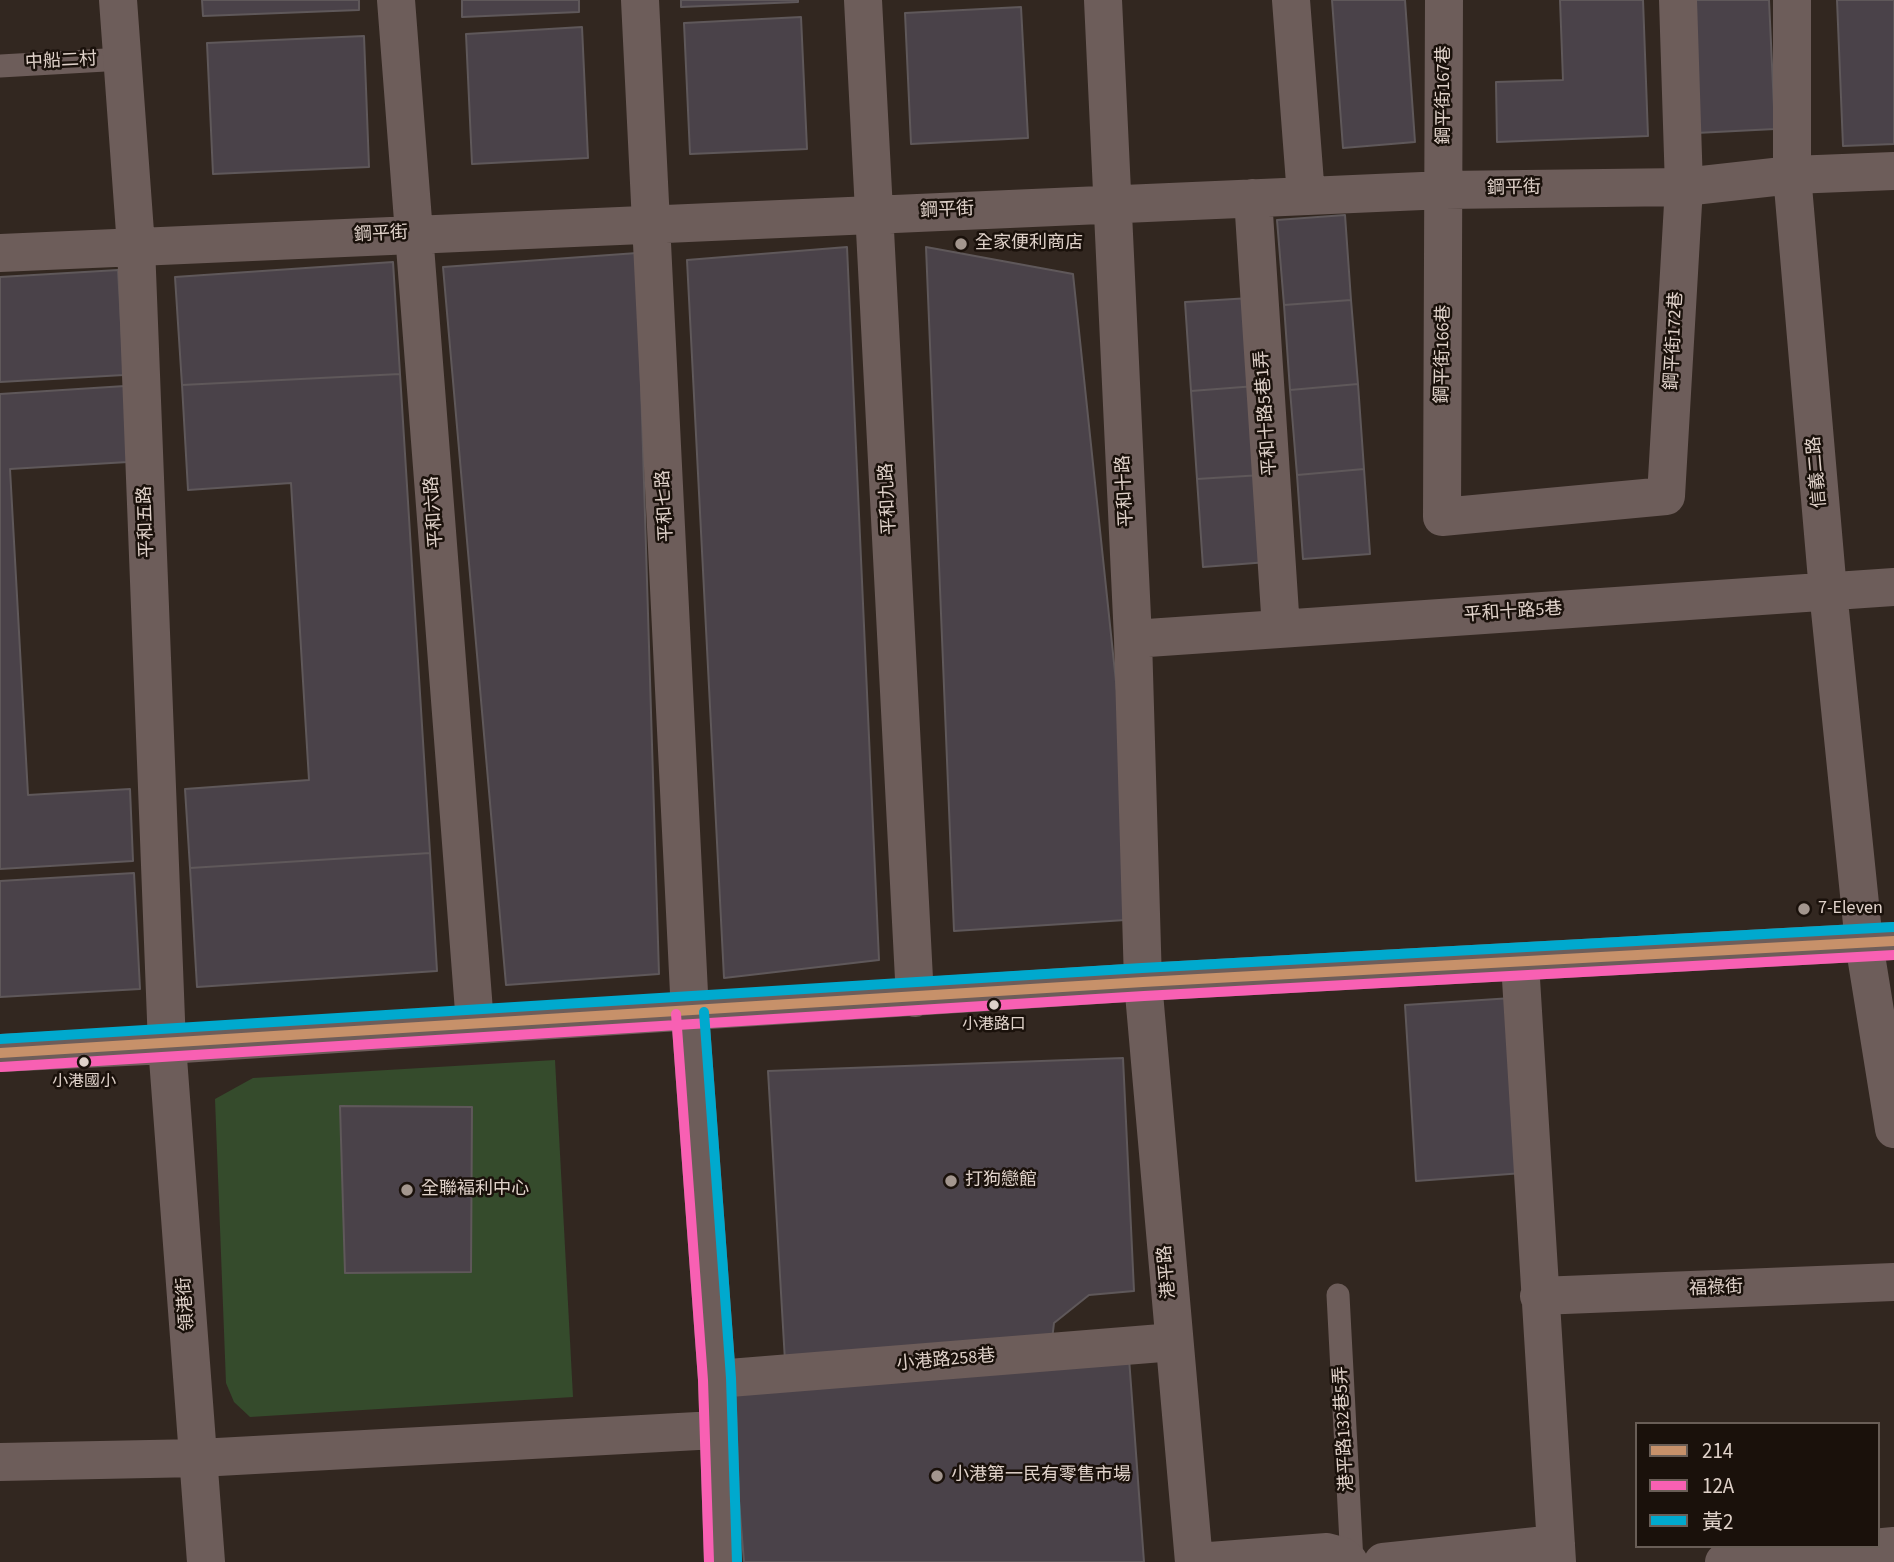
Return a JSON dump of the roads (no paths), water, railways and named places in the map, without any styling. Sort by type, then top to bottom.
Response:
[{"type":"street","name":"平和五路","points":[[118,0],[136,246],[167,1045]]},
{"type":"street","name":"平和六路","points":[[396,0],[475,1024]]},
{"type":"street","name":"平和七路","points":[[639,0],[653,223],[690,1013],[717,1379],[716,1430],[723,1562]]},
{"type":"street","name":"平和九路","points":[[863,0],[915,998]]},
{"type":"street","name":"平和十路","points":[[1103,0],[1133,639],[1143,982]]},
{"type":"street","points":[[1291,0],[1306,196]]},
{"type":"street","name":"鋼平街167巷","points":[[1444,0],[1445,190]]},
{"type":"street","name":"鋼平街172巷","points":[[1442,517],[1666,496],[1684,187],[1678,0]]},
{"type":"street","name":"信義二路","points":[[1792,0],[1792,175],[1828,591],[1879,942],[1894,1129]]},
{"type":"street","name":"鋼平街","points":[[0,253],[1445,190],[1684,187],[1792,175],[1894,171]]},
{"type":"street","name":"鋼平街166巷","points":[[1442,517],[1445,190]]},
{"type":"street","name":"平和十路5巷1弄","points":[[1253,198],[1281,629]]},
{"type":"street","name":"平和十路5巷","points":[[1133,639],[1894,587]]},
{"type":"street","points":[[0,1053],[690,1013],[1143,982],[1879,942]]},
{"type":"street","points":[[1383,1562],[1556,1553],[1520,963]]},
{"type":"street","name":"港平路","points":[[1143,982],[1196,1562]]},
{"type":"street","name":"領港街","points":[[167,1045],[206,1562]]},
{"type":"street","name":"福祿街","points":[[1539,1296],[1894,1282]]},
{"type":"street","name":"小港路258巷","points":[[717,1379],[1174,1342]]},
{"type":"street","points":[[0,1462],[199,1458],[716,1430]]},
{"type":"street","points":[[1724,1562],[1873,1548]]},
{"type":"street","points":[[1196,1562],[1327,1552],[1342,1556],[1350,1562]]},
{"type":"lane","name":"中船二村","points":[[0,65],[122,59]]},
{"type":"lane","name":"港平路132巷5弄","points":[[1338,1295],[1350,1562]]},
{"type":"place","name":"全家便利商店","points":[[961,244]]},
{"type":"place","name":"7-Eleven","points":[[1804,909]]},
{"type":"place","name":"小港路口","points":[[994,1005]]},
{"type":"place","name":"小港國小","points":[[84,1062]]},
{"type":"place","name":"打狗戀館","points":[[951,1181]]},
{"type":"place","name":"全聯褔利中心","points":[[407,1190]]},
{"type":"place","name":"小港第一民有零售市場","points":[[937,1476]]}]
